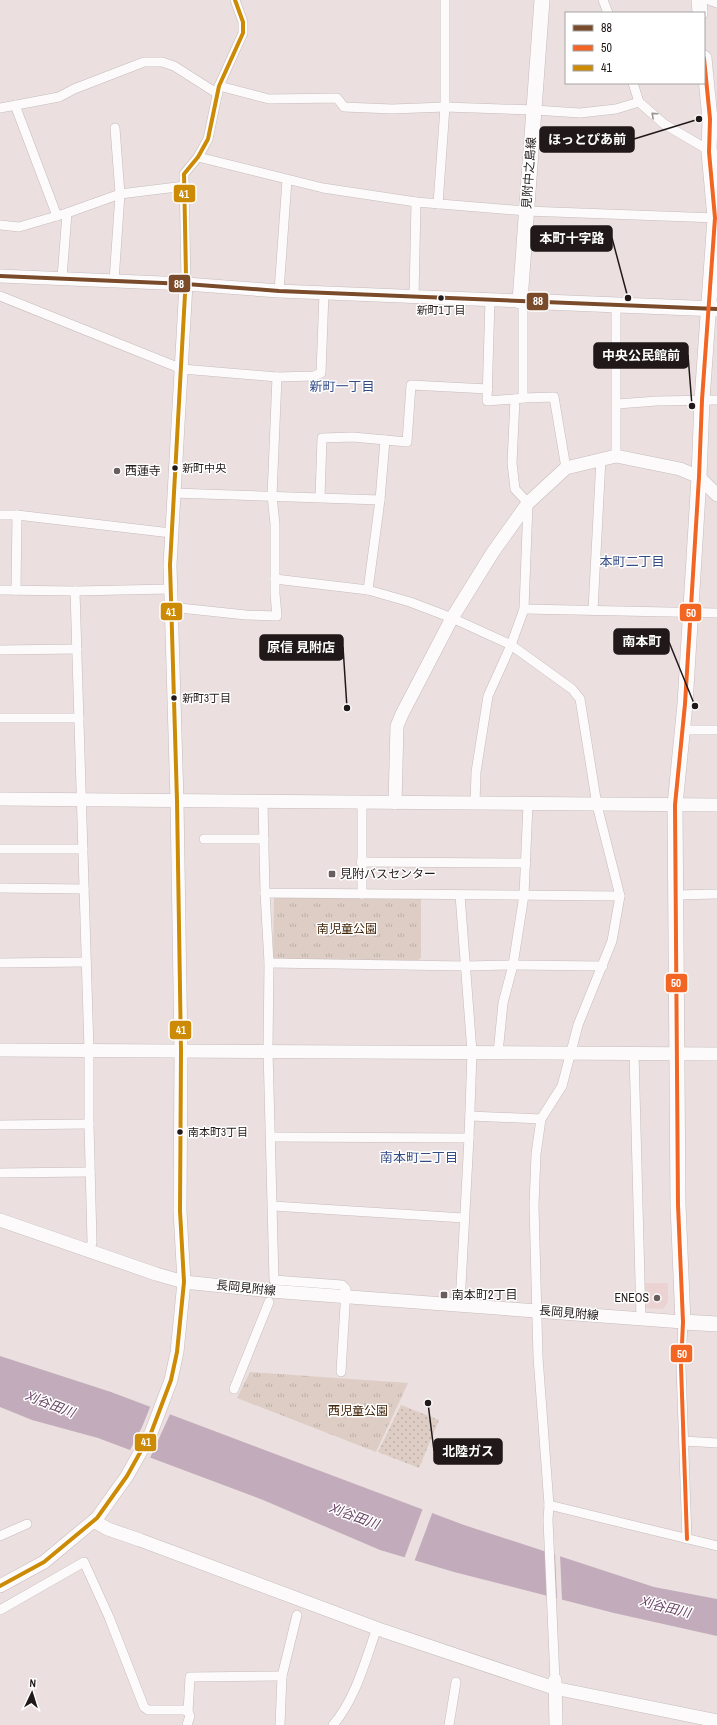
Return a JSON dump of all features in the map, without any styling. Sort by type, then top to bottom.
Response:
[{"type":"main road","name":"見附中之島線","points":[[521,301],[526,211],[542,0]]},
{"type":"main road","points":[[699,0],[700,12]]},
{"type":"main road","points":[[705,68],[713,153],[716,218],[710,400],[699,477],[685,704],[675,805],[678,1205],[683,1322],[717,1324]]},
{"type":"main road","points":[[521,301],[713,308]]},
{"type":"street","points":[[0,1586],[44,1562],[95,1519],[114,1496],[151,1433],[169,1384],[178,1352],[184,1282],[180,1211],[181,1051],[170,589],[173,493],[182,369],[186,284],[184,174],[198,158],[208,139],[218,90],[243,33],[243,22],[235,0]]},
{"type":"street","points":[[438,204],[445,107],[445,0]]},
{"type":"street","points":[[603,0],[608,12]]},
{"type":"street","points":[[709,0],[717,2]]},
{"type":"street","points":[[0,108],[59,96],[144,62],[162,62],[174,66],[218,90],[269,99],[337,98],[344,107],[392,109],[445,107],[580,113],[616,110],[639,102]]},
{"type":"street","points":[[633,84],[639,102],[664,124],[713,153]]},
{"type":"street","points":[[15,105],[57,216]]},
{"type":"street","points":[[114,281],[120,194],[115,128]]},
{"type":"street","points":[[198,158],[323,188],[416,202],[526,211],[716,218]]},
{"type":"street","points":[[279,291],[287,180]]},
{"type":"street","points":[[0,225],[19,227],[67,213],[120,194],[185,186]]},
{"type":"street","points":[[414,297],[416,202]]},
{"type":"street","points":[[62,278],[67,213]]},
{"type":"street","points":[[0,276],[186,284],[279,291],[521,301],[519,399],[512,463],[515,489],[528,503],[524,609],[511,645],[488,696],[476,772],[475,804]]},
{"type":"street","points":[[0,296],[182,369],[277,377],[314,376],[321,373],[324,293]]},
{"type":"street","points":[[490,299],[488,401],[554,397],[566,468]]},
{"type":"street","points":[[616,304],[616,456]]},
{"type":"street","points":[[170,607],[246,615],[276,616],[275,524],[272,496],[277,377]]},
{"type":"street","points":[[320,497],[322,438],[353,437],[407,442],[411,385],[488,390]]},
{"type":"street","points":[[617,404],[710,400]]},
{"type":"street","points":[[368,590],[380,500],[385,440]]},
{"type":"street","points":[[395,803],[398,726],[402,714],[452,618],[493,552],[528,503],[566,468],[616,456],[680,469],[699,477],[717,495]]},
{"type":"street","points":[[593,610],[601,459]]},
{"type":"street","points":[[173,493],[380,500]]},
{"type":"street","points":[[0,515],[17,515],[171,533]]},
{"type":"street","points":[[16,590],[17,515]]},
{"type":"street","points":[[275,579],[368,590],[410,602],[452,618],[511,645],[572,689],[580,699],[597,804],[620,896],[612,941],[578,1025],[562,1086],[541,1119],[536,1154],[534,1204],[538,1357],[549,1505],[548,1520],[556,1725]]},
{"type":"street","points":[[0,590],[75,591],[170,589]]},
{"type":"street","points":[[75,591],[89,1050],[92,1242],[90,1250]]},
{"type":"street","points":[[524,609],[717,613]]},
{"type":"street","points":[[0,650],[77,649]]},
{"type":"street","points":[[0,718],[79,718]]},
{"type":"street","points":[[682,730],[717,730]]},
{"type":"street","points":[[0,799],[717,805]]},
{"type":"street","points":[[263,802],[265,893],[269,963],[268,1050],[274,1280],[342,1285],[346,1289],[341,1372]]},
{"type":"street","points":[[362,803],[362,894]]},
{"type":"street","points":[[498,1053],[503,1003],[513,965],[524,895],[528,804]]},
{"type":"street","points":[[204,839],[264,839]]},
{"type":"street","points":[[0,849],[83,849]]},
{"type":"street","points":[[361,862],[526,863]]},
{"type":"street","points":[[0,888],[84,889]]},
{"type":"street","points":[[265,893],[620,896]]},
{"type":"street","points":[[676,895],[717,894]]},
{"type":"street","points":[[460,895],[472,1052],[460,1304]]},
{"type":"street","points":[[0,963],[86,962]]},
{"type":"street","points":[[269,963],[466,966],[603,966]]},
{"type":"street","points":[[0,1050],[268,1050],[717,1054]]},
{"type":"street","points":[[634,1054],[641,1318]]},
{"type":"street","points":[[470,1116],[541,1119]]},
{"type":"street","points":[[0,1125],[89,1124]]},
{"type":"street","points":[[271,1137],[469,1138]]},
{"type":"street","points":[[0,1173],[90,1172]]},
{"type":"street","points":[[273,1206],[464,1218]]},
{"type":"street","name":"長岡見附線","points":[[0,1220],[156,1274],[184,1282],[270,1291],[460,1304],[683,1322]]},
{"type":"street","points":[[234,1389],[269,1302]]},
{"type":"street","points":[[683,1322],[682,1366],[687,1540]]},
{"type":"street","points":[[684,1441],[717,1443]]},
{"type":"street","points":[[549,1505],[687,1540],[717,1546]]},
{"type":"street","points":[[95,1519],[109,1530],[140,1540],[377,1628],[555,1684],[717,1721]]},
{"type":"street","points":[[0,1536],[27,1524]]},
{"type":"street","points":[[0,1610],[84,1562],[109,1618],[144,1707],[148,1710],[184,1710],[188,1712]]},
{"type":"street","points":[[280,1725],[282,1676],[297,1615]]},
{"type":"street","points":[[333,1725],[344,1711],[353,1694],[377,1628]]},
{"type":"street","points":[[187,1725],[190,1716],[188,1712],[190,1677],[282,1676]]},
{"type":"street","points":[[449,1725],[456,1682]]},
{"type":"shaded area","points":[[643,1283],[668,1283],[668,1302],[663,1309],[644,1308]]},
{"type":"green space","name":"南児童公園","points":[[274,897],[421,899],[421,958],[416,962],[273,960]]},
{"type":"green space","name":"西児童公園","points":[[250,1372],[408,1383],[376,1452],[237,1398]]},
{"type":"green space","points":[[401,1405],[439,1420],[419,1468],[378,1452]]},
{"type":"water","name":"刈谷田川","points":[[0,1356],[111,1392],[464,1525],[654,1587],[717,1599],[717,1636],[614,1613],[454,1572],[380,1550],[263,1500],[98,1438],[32,1420],[0,1407]]},
{"type":"pier","points":[[151,1405],[171,1412],[149,1460],[129,1452]]},
{"type":"pier","points":[[423,1508],[433,1511],[414,1562],[404,1559]]},
{"type":"pier","points":[[555,1553],[560,1554],[562,1601],[557,1600]]},
{"type":"transit line","name":"41","points":[[0,1586],[44,1562],[97,1518],[127,1476],[151,1433],[171,1380],[177,1352],[184,1282],[180,1211],[181,1051],[177,801],[170,565],[186,276],[184,174],[198,157],[208,139],[219,86],[243,33],[243,22],[235,0]]},
{"type":"transit line","name":"50","points":[[687,1539],[681,1366],[683,1322],[678,1205],[675,805],[685,704],[699,477],[702,400],[715,218],[709,152],[710,119],[705,68]]},
{"type":"transit line","name":"88","points":[[0,276],[186,284],[279,291],[717,309]]},
{"type":"place","name":"ほっとぴあ前","points":[[699,119]]},
{"type":"place","name":"新町1丁目","points":[[441,298]]},
{"type":"place","name":"本町十字路","points":[[628,298]]},
{"type":"place","name":"中央公民館前","points":[[692,406]]},
{"type":"place","name":"新町中央","points":[[175,468]]},
{"type":"place","name":"西蓮寺","points":[[117,471]]},
{"type":"place","name":"新町3丁目","points":[[174,698]]},
{"type":"place","name":"南本町","points":[[695,706]]},
{"type":"place","name":"原信 見附店","points":[[347,708]]},
{"type":"place","name":"見附バスセンター","points":[[332,874]]},
{"type":"place","name":"南本町3丁目","points":[[180,1132]]},
{"type":"place","name":"南本町2丁目","points":[[444,1295]]},
{"type":"place","name":"ENEOS","points":[[657,1298]]},
{"type":"place","name":"北陸ガス","points":[[428,1403]]},
{"type":"district","name":"新町一丁目","points":[[342,386]]},
{"type":"district","name":"本町二丁目","points":[[632,561]]},
{"type":"district","name":"南本町二丁目","points":[[419,1157]]}]
